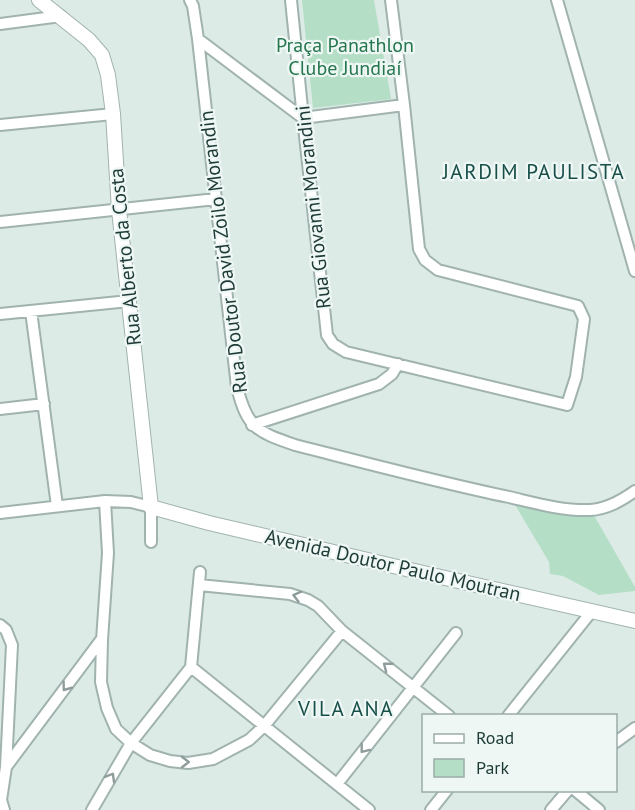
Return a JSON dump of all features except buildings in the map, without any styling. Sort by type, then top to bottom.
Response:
[{"type":"street","name":"Rua Alberto da Costa","points":[[39,0],[89,40],[102,55],[108,75],[113,114],[119,210],[152,507],[151,542]]},
{"type":"street","name":"Rua Doutor David Zoilo Morandin","points":[[190,0],[198,39],[237,387],[242,408],[252,425]]},
{"type":"street","name":"Rua Giovanni Morandini","points":[[291,0],[327,335],[333,344],[346,352],[567,405],[576,376],[584,319],[578,306],[438,270],[425,260],[419,249],[404,105]]},
{"type":"street","points":[[198,39],[303,118],[404,105],[391,0]]},
{"type":"street","points":[[557,0],[635,271]]},
{"type":"street","points":[[0,24],[61,16]]},
{"type":"street","points":[[0,125],[113,114]]},
{"type":"street","points":[[0,222],[216,199]]},
{"type":"street","points":[[0,314],[129,301]]},
{"type":"street","points":[[31,311],[57,506]]},
{"type":"street","points":[[252,425],[379,384],[392,374],[398,364]]},
{"type":"street","points":[[0,409],[44,404]]},
{"type":"street","points":[[252,425],[270,436],[295,445],[468,489],[569,510],[605,508],[635,491]]},
{"type":"street","points":[[105,501],[108,553],[101,682],[107,708],[116,729],[130,743],[150,755],[188,763],[213,759],[249,740],[264,726],[342,631]]},
{"type":"street","points":[[0,513],[105,501],[132,502],[152,507]]},
{"type":"street","name":"Avenida Doutor Paulo Moutran","points":[[152,507],[209,523],[592,611],[632,617]]},
{"type":"street","points":[[92,810],[130,743],[191,668],[200,572]]},
{"type":"street","points":[[199,585],[299,596],[318,606],[342,631],[447,714]]},
{"type":"street","points":[[510,714],[592,611]]},
{"type":"street","points":[[0,625],[6,630],[12,645],[6,767],[0,800],[4,810]]},
{"type":"street","points":[[337,784],[456,633]]},
{"type":"street","points":[[6,767],[102,640]]},
{"type":"street","points":[[191,668],[369,810]]},
{"type":"street","points":[[617,741],[635,728]]},
{"type":"street","points":[[431,810],[445,792]]},
{"type":"street","points":[[551,810],[566,792]]},
{"type":"street","points":[[577,792],[599,810]]},
{"type":"green space","name":"Praça Panathlon Clube Jundiaí","points":[[302,0],[374,0],[391,99],[313,108]]},
{"type":"green space","points":[[511,498],[591,510],[635,587],[635,591],[599,595],[563,576],[550,574],[549,562]]},
{"type":"district","name":"JARDIM PAULISTA","points":[[534,172]]},
{"type":"district","name":"VILA ANA","points":[[346,709]]}]
